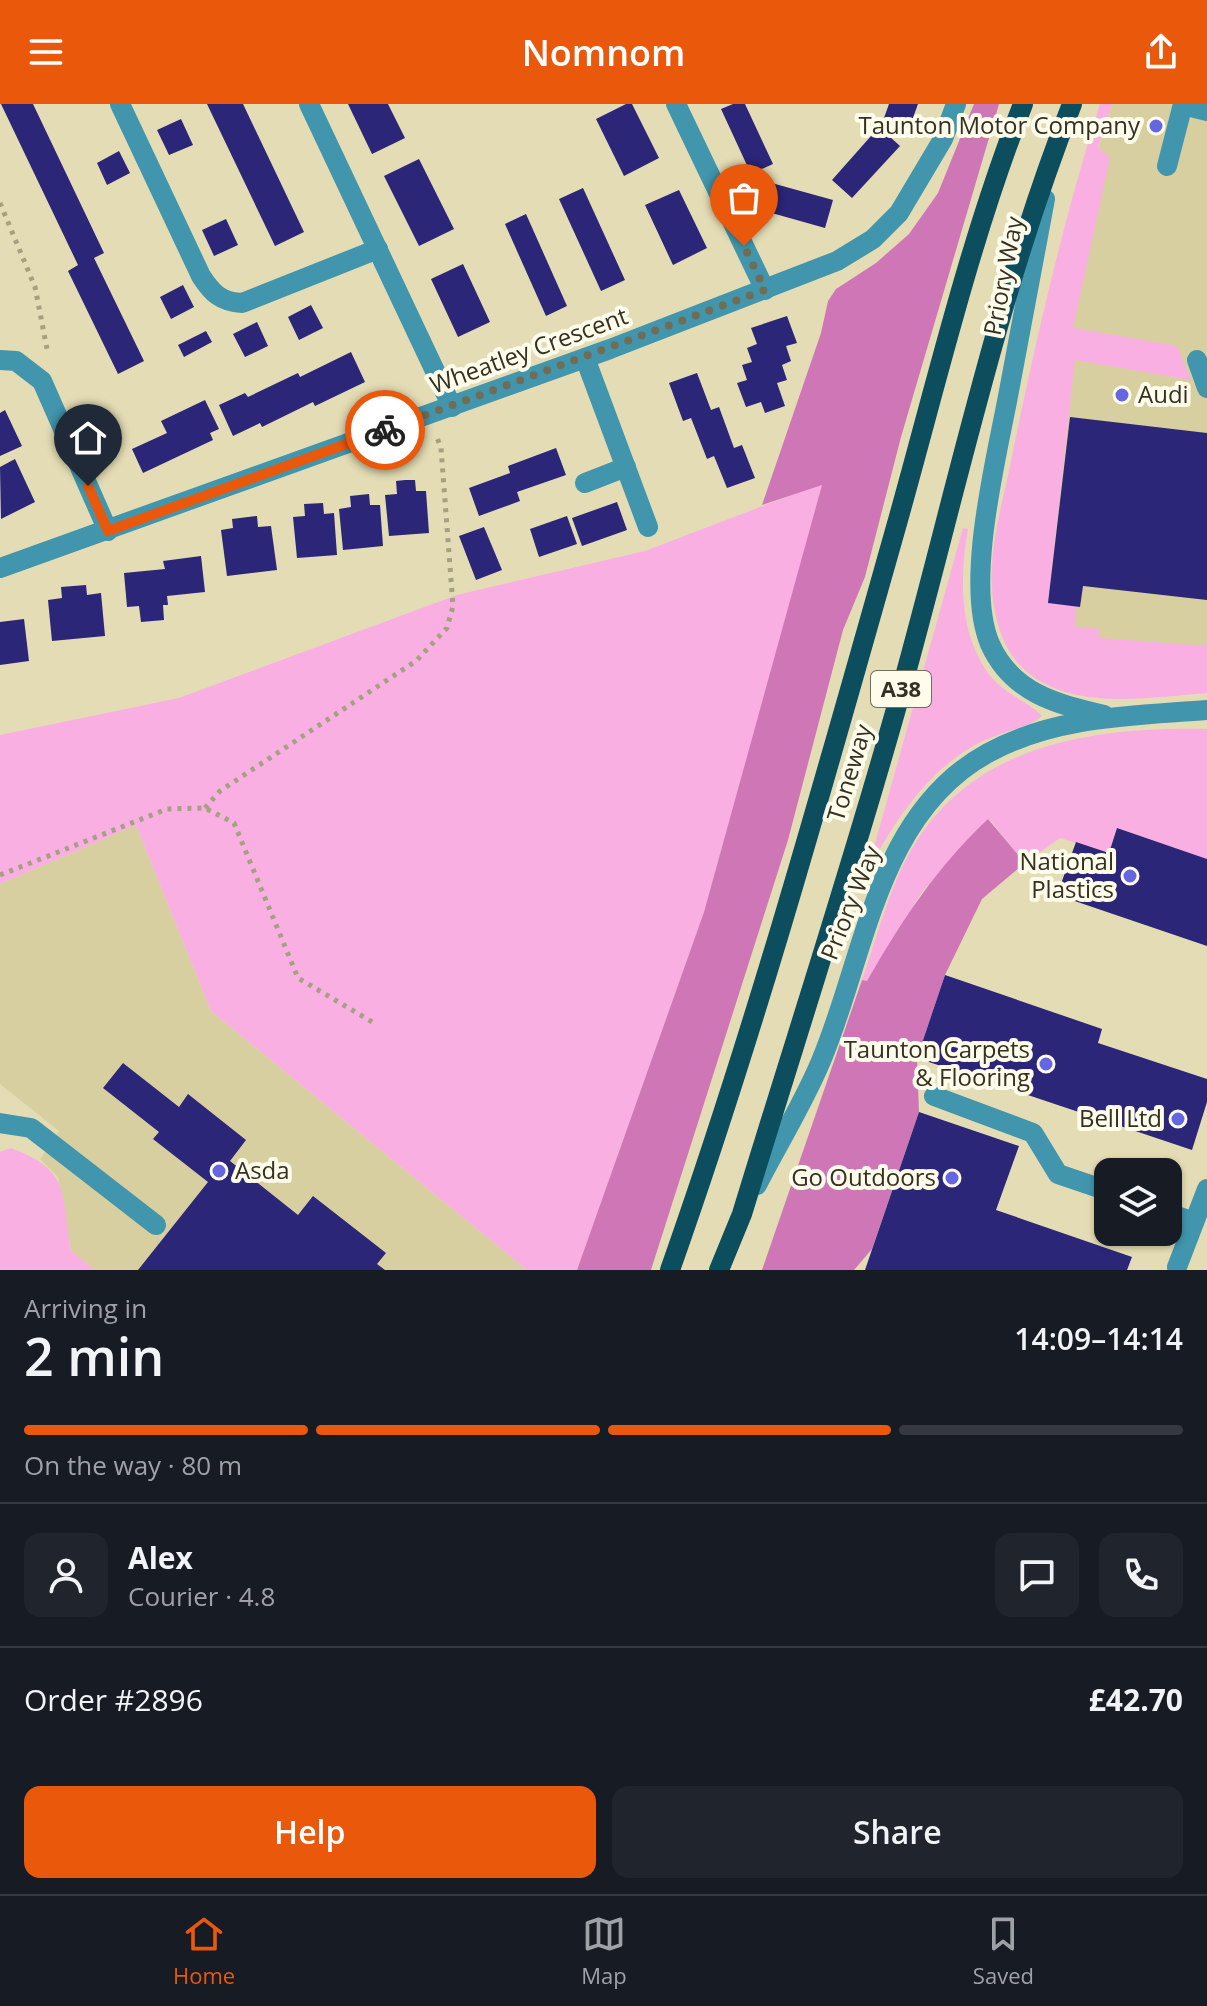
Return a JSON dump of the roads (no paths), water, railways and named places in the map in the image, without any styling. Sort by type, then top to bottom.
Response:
[{"type":"main road","name":"Toneway","points":[[670,1270],[718,1132],[838,731],[957,305],[1023,104]]},
{"type":"main road","name":"Toneway","points":[[719,1270],[742,1214],[893,722],[967,432],[1053,152],[1072,104]]},
{"type":"street","points":[[120,104],[201,276],[212,293],[227,302],[242,303],[378,249]]},
{"type":"street","points":[[309,104],[452,407]]},
{"type":"street","points":[[676,104],[765,290]]},
{"type":"street","name":"Wheatley Crescent","points":[[0,568],[452,407],[837,261],[873,239],[899,213],[943,139],[956,104]]},
{"type":"street","points":[[1167,166],[1183,104],[1207,111]]},
{"type":"street","name":"Priory Way","points":[[1053,152],[990,492],[981,568],[982,615],[991,644],[1023,686],[1051,703],[1111,717]]},
{"type":"street","points":[[585,358],[648,527]]},
{"type":"street","points":[[0,360],[16,361],[42,381],[108,531]]},
{"type":"street","points":[[1197,360],[1207,388]]},
{"type":"street","points":[[585,483],[626,467]]},
{"type":"street","name":"Priory Way","points":[[742,1214],[821,1061],[874,905],[912,825],[952,778],[986,754],[1044,730],[1111,717],[1207,710]]},
{"type":"street","points":[[934,1096],[1033,1133],[1058,1174],[1094,1186]]},
{"type":"street","points":[[0,1123],[31,1128],[156,1225]]},
{"type":"street","points":[[1177,1267],[1198,1228],[1207,1189]]},
{"type":"place","name":"Taunton Motor Company","points":[[1156,126]]},
{"type":"place","name":"Audi","points":[[1122,395]]},
{"type":"place","name":"National Plastics","points":[[1130,876]]},
{"type":"place","name":"Taunton Carpets & Flooring","points":[[1046,1064]]},
{"type":"place","name":"Bell Ltd","points":[[1178,1119]]},
{"type":"place","name":"Asda","points":[[219,1171]]},
{"type":"place","name":"Go Outdoors","points":[[952,1178]]}]
